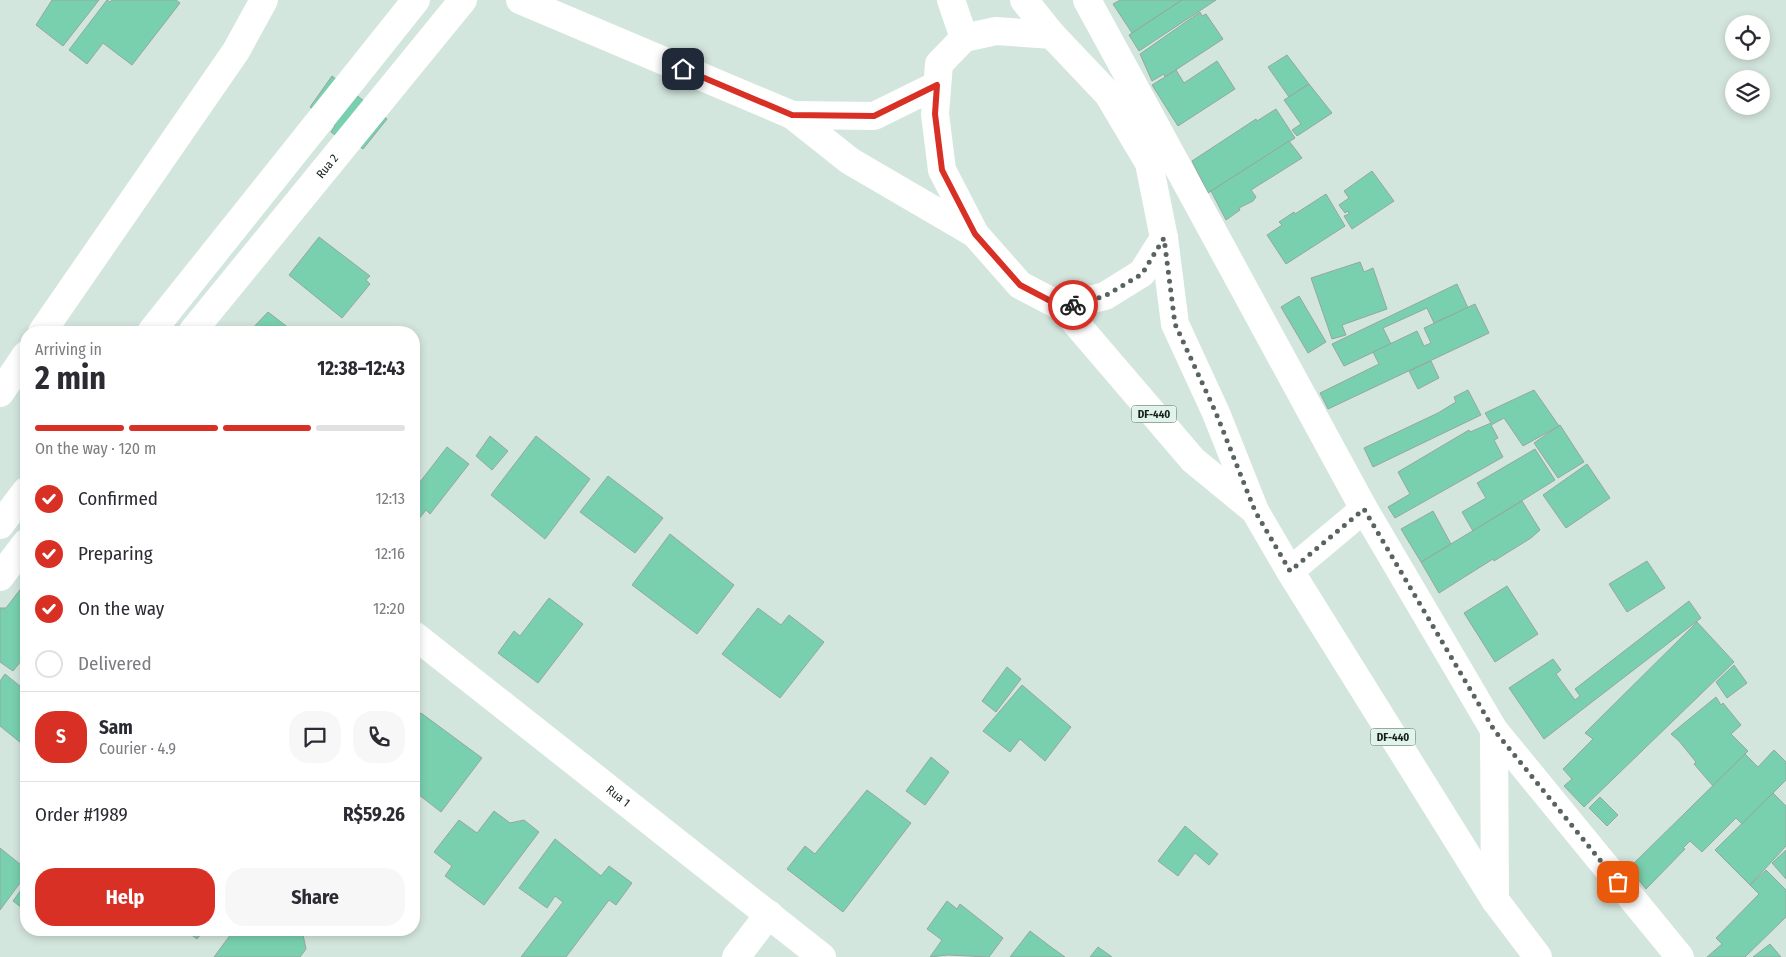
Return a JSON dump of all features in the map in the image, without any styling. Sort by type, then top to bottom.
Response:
[{"type":"street","points":[[46,326],[236,51],[264,0]]},
{"type":"street","points":[[156,326],[416,0]]},
{"type":"street","name":"Rua 2","points":[[197,326],[463,0]]},
{"type":"street","points":[[520,0],[792,115],[850,161],[975,234]]},
{"type":"street","points":[[951,0],[964,38]]},
{"type":"street","points":[[1024,0],[1052,35],[1108,94],[1149,163],[1164,238],[1142,274],[1105,296],[1062,307],[1020,285],[975,234],[942,170],[935,114],[939,64],[964,38],[996,31],[1052,35]]},
{"type":"street","points":[[1087,0],[1364,509],[1494,730],[1680,957]]},
{"type":"street","points":[[792,115],[874,116],[937,85]]},
{"type":"street","points":[[283,168],[309,189]]},
{"type":"street","name":"DF-440","points":[[1164,238],[1175,324],[1216,413],[1255,511],[1290,571],[1494,900],[1538,957]]},
{"type":"street","name":"DF-440","points":[[1062,307],[1193,460],[1255,511]]},
{"type":"street","points":[[0,393],[20,364]]},
{"type":"street","points":[[20,499],[3,522],[20,535]]},
{"type":"street","points":[[1290,571],[1364,509]]},
{"type":"street","points":[[0,577],[20,551]]},
{"type":"street","name":"Rua 1","points":[[420,640],[822,957]]},
{"type":"street","points":[[1494,730],[1494,900]]},
{"type":"street","points":[[736,957],[769,914]]},
{"type":"building","points":[[52,0],[99,0],[63,46],[36,25]]},
{"type":"building","points":[[107,0],[110,2],[112,0],[176,0],[180,3],[132,65],[103,43],[87,64],[69,50]]},
{"type":"building","points":[[1120,0],[1182,0],[1132,33],[1113,4]]},
{"type":"building","points":[[1182,0],[1216,0],[1139,51],[1129,35]]},
{"type":"building","points":[[1200,12],[1202,16],[1206,14],[1223,39],[1165,77],[1164,74],[1152,81],[1140,54]]},
{"type":"building","points":[[1287,55],[1309,84],[1289,97],[1268,67]]},
{"type":"building","points":[[1217,61],[1235,89],[1178,126],[1152,85],[1176,70],[1184,83]]},
{"type":"building","points":[[332,76],[387,119],[363,149],[345,135],[342,140],[331,132],[335,126],[310,107]]},
{"type":"building","points":[[1309,84],[1332,113],[1297,136],[1292,130],[1301,124],[1284,100]]},
{"type":"building","points":[[1276,109],[1295,138],[1208,193],[1192,161],[1256,119],[1257,121]]},
{"type":"building","points":[[1289,141],[1302,158],[1251,190],[1256,197],[1253,201],[1239,208],[1240,210],[1226,220],[1211,191]]},
{"type":"building","points":[[1372,171],[1394,201],[1352,229],[1344,216],[1349,214],[1348,211],[1345,213],[1339,205],[1349,198],[1344,191]]},
{"type":"building","points":[[1326,194],[1345,226],[1286,264],[1267,235],[1282,225],[1279,222]]},
{"type":"building","points":[[319,237],[370,276],[366,280],[370,284],[342,318],[289,275]]},
{"type":"building","points":[[1360,262],[1364,272],[1373,268],[1387,309],[1342,325],[1346,335],[1332,339],[1311,278]]},
{"type":"building","points":[[1457,284],[1468,308],[1434,323],[1427,308],[1383,328],[1391,344],[1344,366],[1332,344]]},
{"type":"building","points":[[1299,296],[1326,342],[1308,353],[1281,307]]},
{"type":"building","points":[[1475,304],[1489,333],[1328,409],[1320,393],[1379,364],[1373,352],[1417,331],[1424,346],[1431,343],[1424,328]]},
{"type":"building","points":[[268,312],[286,326],[255,326]]},
{"type":"building","points":[[1431,361],[1439,378],[1418,389],[1409,371]]},
{"type":"building","points":[[1468,390],[1481,415],[1373,467],[1364,448],[1438,413],[1456,402],[1454,397]]},
{"type":"building","points":[[1534,390],[1559,426],[1523,446],[1504,418],[1491,425],[1498,438],[1494,440],[1503,457],[1395,518],[1388,507],[1410,494],[1398,472],[1469,430],[1470,432],[1491,423],[1485,413]]},
{"type":"building","points":[[1560,425],[1584,462],[1558,478],[1534,443]]},
{"type":"building","points":[[490,436],[508,451],[492,470],[476,456]]},
{"type":"building","points":[[536,436],[590,479],[545,539],[491,495]]},
{"type":"building","points":[[447,447],[469,464],[430,514],[426,510],[420,518],[420,482]]},
{"type":"building","points":[[1535,449],[1555,480],[1473,531],[1462,512],[1486,498],[1477,483]]},
{"type":"building","points":[[1587,464],[1610,498],[1566,528],[1543,495]]},
{"type":"building","points":[[608,476],[663,518],[635,553],[580,512]]},
{"type":"building","points":[[1522,501],[1540,530],[1531,538],[1439,593],[1421,562]]},
{"type":"building","points":[[1433,511],[1451,544],[1421,562],[1401,529]]},
{"type":"building","points":[[670,534],[734,585],[697,634],[632,585]]},
{"type":"building","points":[[1647,561],[1665,588],[1627,612],[1609,584]]},
{"type":"building","points":[[1507,586],[1538,634],[1495,662],[1464,613]]},
{"type":"building","points":[[20,590],[20,662],[13,671],[0,662],[0,608],[6,608]]},
{"type":"building","points":[[549,598],[583,624],[538,683],[498,653],[514,631],[520,636]]},
{"type":"building","points":[[1689,601],[1701,618],[1544,739],[1509,688],[1553,659],[1561,670],[1556,674],[1575,700],[1580,696],[1575,689]]},
{"type":"building","points":[[758,608],[781,625],[789,615],[824,642],[780,698],[722,654]]},
{"type":"building","points":[[1697,622],[1734,662],[1584,807],[1564,786],[1572,779],[1563,769],[1593,739],[1585,733]]},
{"type":"building","points":[[1734,665],[1747,683],[1727,698],[1716,682]]},
{"type":"building","points":[[1007,667],[1021,679],[996,712],[982,701]]},
{"type":"building","points":[[5,674],[20,686],[20,742],[0,726],[0,681]]},
{"type":"building","points":[[1022,685],[1071,727],[1045,761],[1020,739],[1010,752],[983,731]]},
{"type":"building","points":[[1716,697],[1721,705],[1723,703],[1741,725],[1731,734],[1748,751],[1713,786],[1694,764],[1696,762],[1671,734]]},
{"type":"building","points":[[421,713],[482,758],[441,812],[420,796]]},
{"type":"building","points":[[1774,750],[1786,762],[1786,780],[1742,824],[1736,818],[1702,852],[1690,841],[1683,848],[1685,849],[1646,889],[1629,868],[1745,754],[1758,767]]},
{"type":"building","points":[[931,757],[949,772],[925,805],[906,791]]},
{"type":"building","points":[[867,790],[911,823],[843,912],[787,869],[805,846],[815,854]]},
{"type":"building","points":[[1773,793],[1786,806],[1786,846],[1750,885],[1715,850]]},
{"type":"building","points":[[1600,797],[1618,815],[1607,826],[1589,808]]},
{"type":"building","points":[[494,811],[510,823],[524,820],[539,832],[484,905],[445,876],[452,866],[434,852],[459,820],[477,833]]},
{"type":"building","points":[[1185,826],[1218,854],[1209,865],[1195,853],[1178,876],[1158,861]]},
{"type":"building","points":[[555,839],[601,876],[609,866],[632,883],[616,905],[609,900],[566,957],[521,957],[563,902],[555,896],[547,908],[519,888]]},
{"type":"building","points":[[0,848],[20,864],[20,883],[0,910]]},
{"type":"building","points":[[1786,850],[1786,879],[1772,863]]},
{"type":"building","points":[[1766,870],[1786,890],[1786,917],[1745,957],[1707,957],[1722,944],[1716,938],[1759,894],[1750,885]]},
{"type":"building","points":[[20,891],[20,906],[13,901]]},
{"type":"building","points":[[947,901],[957,909],[960,904],[1003,938],[989,957],[948,955],[930,957],[942,940],[927,929]]},
{"type":"building","points":[[1030,931],[1051,947],[1065,957],[1010,957]]},
{"type":"building","points":[[230,936],[303,936],[306,949],[300,957],[214,957]]},
{"type":"building","points":[[1770,944],[1781,957],[1753,957]]},
{"type":"building","points":[[1098,947],[1112,957],[1090,957]]},
{"type":"way so far","points":[[1073,305],[1105,296],[1142,274],[1164,238],[1175,324],[1216,413],[1255,511],[1290,571],[1364,509],[1494,730],[1618,882]]},
{"type":"route","points":[[683,69],[792,115],[874,116],[937,85],[935,114],[942,170],[975,234],[1020,285],[1062,307],[1073,305]]}]
